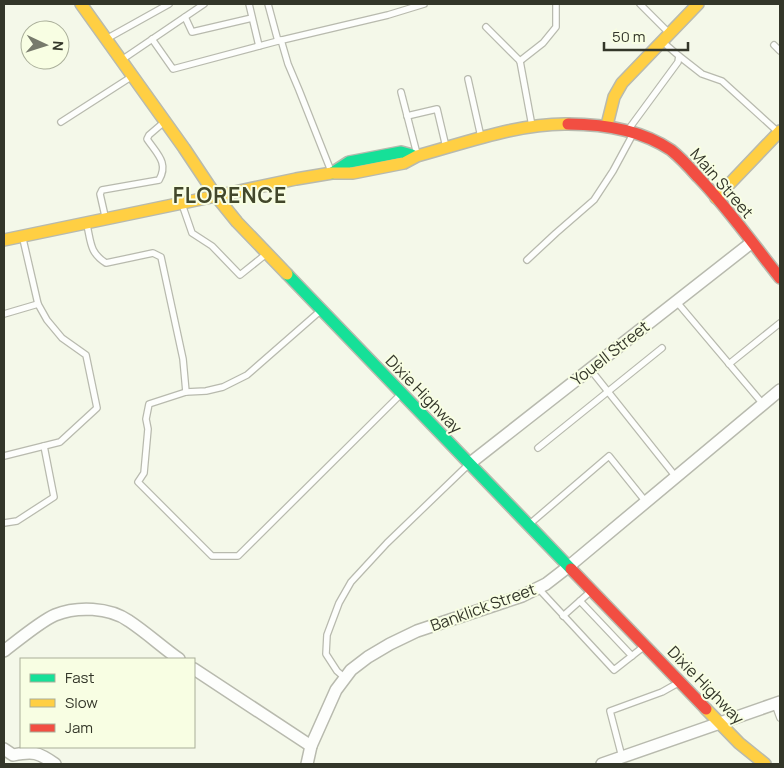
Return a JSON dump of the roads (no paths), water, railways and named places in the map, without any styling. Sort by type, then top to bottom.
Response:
[{"type":"main road","name":"Dixie Highway","points":[[81,4],[216,196],[266,254],[739,743],[765,764]]},
{"type":"main road","points":[[606,125],[614,97],[622,83],[698,4]]},
{"type":"main road","name":"Main Street","points":[[216,196],[332,173],[349,162],[401,152],[417,156],[532,126],[579,123],[606,125],[631,131],[674,153],[716,198],[780,278]]},
{"type":"main road","points":[[716,198],[779,132]]},
{"type":"main road","points":[[4,240],[216,196]]},
{"type":"street","name":"Youell Street","points":[[469,464],[751,243]]},
{"type":"street","name":"Banklick Street","points":[[307,764],[311,746],[336,690],[351,670],[390,644],[418,631],[522,596],[538,588],[568,567],[780,390]]},
{"type":"street","points":[[4,651],[54,616],[71,611],[91,609],[110,612],[128,620],[178,658]]},
{"type":"street","points":[[195,670],[311,746]]},
{"type":"street","points":[[602,764],[777,703]]},
{"type":"street","points":[[10,756],[30,752],[44,756],[55,764]]},
{"type":"lane","points":[[106,39],[169,4]]},
{"type":"lane","points":[[121,60],[204,4]]},
{"type":"lane","points":[[249,4],[260,46]]},
{"type":"lane","points":[[268,4],[279,41],[332,173]]},
{"type":"lane","points":[[152,39],[174,69],[388,15],[424,4]]},
{"type":"lane","points":[[520,61],[543,44],[556,27],[556,4]]},
{"type":"lane","points":[[640,4],[679,56],[702,74],[722,81],[779,132]]},
{"type":"lane","points":[[184,17],[192,32],[252,18]]},
{"type":"lane","points":[[486,26],[520,61],[532,126]]},
{"type":"lane","points":[[774,45],[780,51]]},
{"type":"lane","points":[[527,260],[594,200],[613,172],[631,131],[678,62],[679,56]]},
{"type":"lane","points":[[61,122],[132,75]]},
{"type":"lane","points":[[468,79],[482,140]]},
{"type":"lane","points":[[401,92],[417,156]]},
{"type":"lane","points":[[407,116],[437,109],[446,149]]},
{"type":"lane","points":[[105,219],[100,194],[102,190],[159,180],[164,172],[164,165],[147,139],[149,134],[165,121]]},
{"type":"lane","points":[[181,203],[192,233],[212,246],[240,275],[266,254]]},
{"type":"lane","points":[[86,223],[92,250],[97,258],[106,263],[153,253],[161,257],[183,359],[186,392]]},
{"type":"lane","points":[[4,456],[60,442],[97,408],[86,355],[62,338],[47,320],[38,304],[22,236]]},
{"type":"lane","points":[[676,301],[763,404]]},
{"type":"lane","points":[[4,314],[38,304]]},
{"type":"lane","points":[[321,311],[247,375],[223,387],[206,391],[186,392],[149,404],[146,419],[148,429],[144,473],[138,482],[212,556],[238,556],[401,394]]},
{"type":"lane","points":[[729,364],[780,323]]},
{"type":"lane","points":[[538,448],[662,348]]},
{"type":"lane","points":[[590,369],[607,393],[676,476]]},
{"type":"lane","points":[[4,524],[17,521],[54,498],[44,446]]},
{"type":"lane","points":[[528,526],[609,456],[646,502]]},
{"type":"lane","points":[[345,678],[337,671],[326,654],[327,635],[339,603],[351,582],[386,542],[469,464]]},
{"type":"lane","points":[[538,588],[563,616],[599,651],[614,670],[645,646]]},
{"type":"lane","points":[[563,616],[592,591]]},
{"type":"lane","points":[[580,601],[612,638],[632,656]]},
{"type":"lane","points":[[622,757],[610,710],[662,692],[680,682]]},
{"type":"lane","points":[[777,703],[780,718]]},
{"type":"district","name":"FLORENCE","points":[[230,195]]}]
